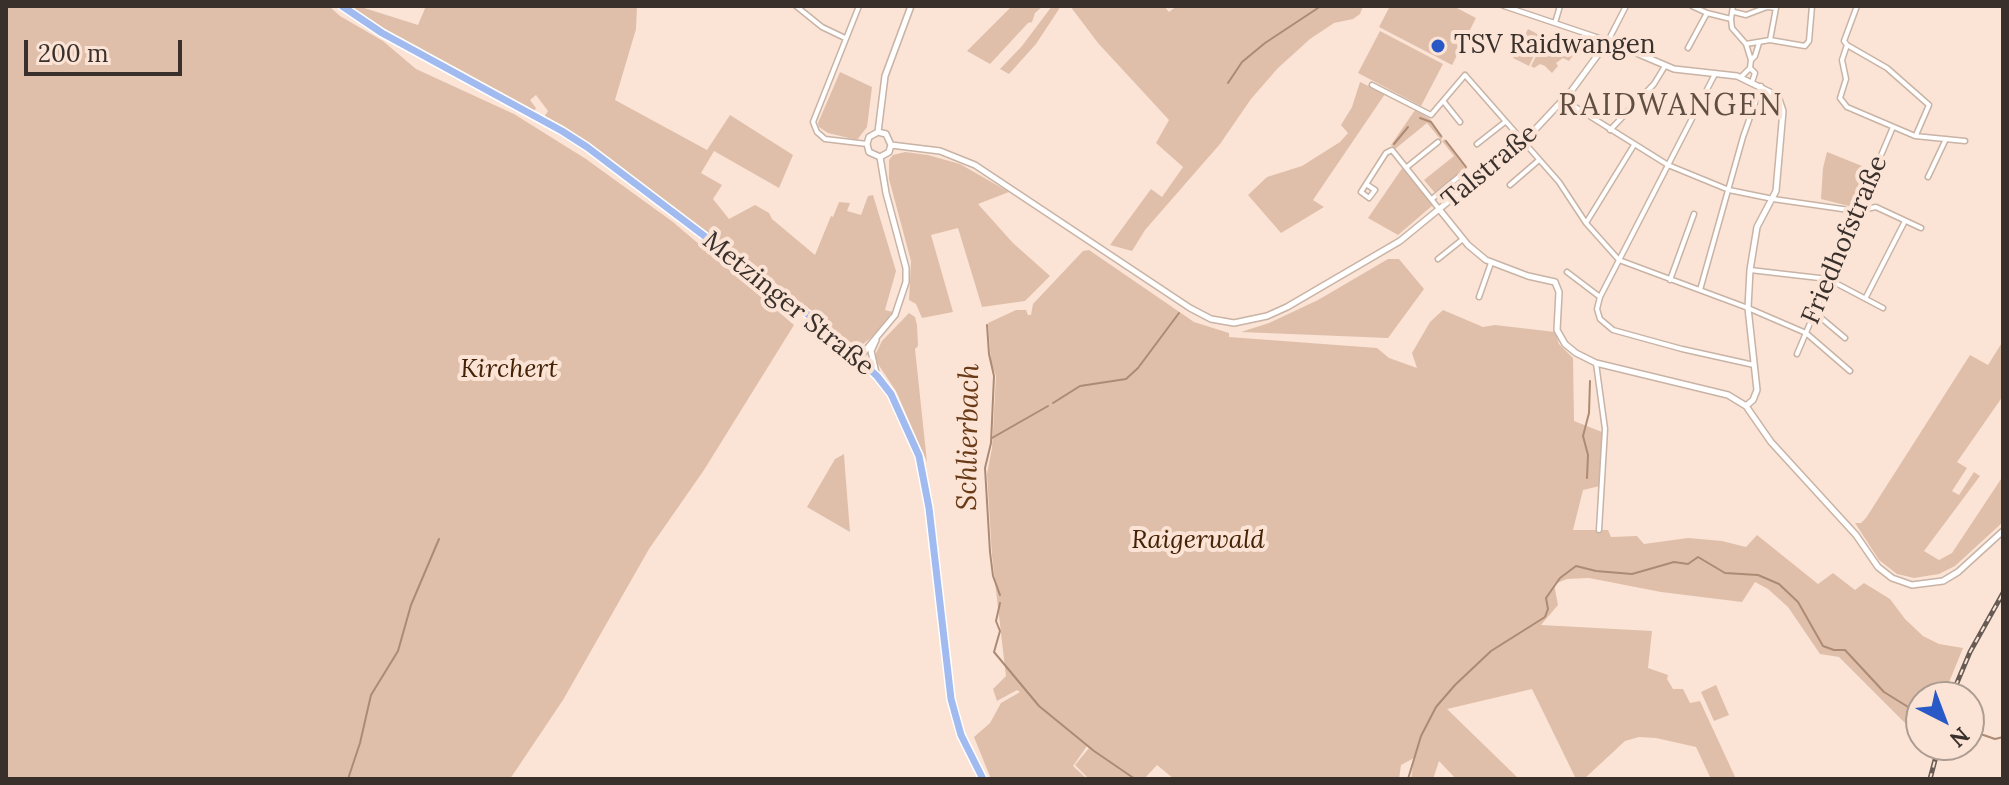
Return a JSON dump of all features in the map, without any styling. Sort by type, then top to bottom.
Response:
[{"type":"main road","name":"Metzinger Straße","points":[[342,6],[361,21],[587,147],[765,281],[877,376],[897,405],[919,456],[929,508],[951,699],[961,735],[983,779]]},
{"type":"street","points":[[796,6],[822,27],[845,38]]},
{"type":"street","points":[[859,6],[815,113],[814,127],[820,136],[830,141],[867,144]]},
{"type":"street","points":[[878,132],[885,76],[911,6]]},
{"type":"street","points":[[1507,6],[1608,41],[1665,66],[1741,77],[1778,96],[1782,105],[1777,182],[1773,199],[1757,227],[1750,270],[1748,308],[1757,390],[1746,406]]},
{"type":"street","points":[[1555,23],[1560,6]]},
{"type":"street","name":"Talstraße","points":[[891,145],[940,151],[975,165],[1190,308],[1223,322],[1248,322],[1267,316],[1332,282],[1400,241],[1522,142],[1564,100],[1608,41],[1626,6]]},
{"type":"street","points":[[1692,6],[1731,19]]},
{"type":"street","points":[[1746,44],[1770,40],[1805,46],[1809,41],[1812,6]]},
{"type":"street","points":[[1857,6],[1844,36],[1847,45],[1842,60],[1846,79],[1840,93],[1842,102],[1915,136],[1965,141]]},
{"type":"street","points":[[1741,77],[1750,68],[1751,60],[1746,44],[1733,31],[1733,9],[1746,15],[1767,7],[1776,8],[1770,40]]},
{"type":"street","points":[[1688,48],[1707,13]]},
{"type":"street","points":[[1751,60],[1759,43]]},
{"type":"street","points":[[1847,45],[1887,68],[1929,105],[1915,136]]},
{"type":"street","points":[[1610,130],[1654,84],[1665,66]]},
{"type":"street","points":[[1750,68],[1755,73],[1752,82]]},
{"type":"street","points":[[1715,74],[1600,297],[1598,314],[1604,325],[1647,340],[1756,365]]},
{"type":"street","points":[[1372,85],[1428,115],[1434,114],[1465,75],[1559,182],[1586,223],[1619,260],[1806,333],[1850,371]]},
{"type":"street","points":[[1700,290],[1743,137],[1761,86]]},
{"type":"street","points":[[1564,100],[1668,165],[1729,190],[1856,211],[1876,207],[1921,228]]},
{"type":"street","points":[[1444,102],[1460,122]]},
{"type":"street","points":[[1477,144],[1505,122]]},
{"type":"street","name":"Friedhofstraße","points":[[1797,354],[1893,127]]},
{"type":"street","points":[[878,132],[869,137],[867,144],[869,152],[880,157]]},
{"type":"street","points":[[878,132],[889,137],[891,145],[889,152],[880,157]]},
{"type":"street","points":[[1928,177],[1946,139]]},
{"type":"street","points":[[1407,167],[1438,142]]},
{"type":"street","points":[[1586,223],[1634,145]]},
{"type":"street","points":[[1366,184],[1390,150],[1394,151],[1475,252],[1491,263],[1555,282],[1559,286],[1556,322],[1561,338],[1576,353],[1596,363],[1728,395],[1746,406],[1771,442],[1856,535],[1878,567],[1892,578],[1912,585],[1943,581],[1958,572],[2003,531]]},
{"type":"street","points":[[859,358],[895,315],[906,282],[906,268],[880,157]]},
{"type":"street","points":[[1510,185],[1539,160]]},
{"type":"street","points":[[1432,199],[1462,174]]},
{"type":"street","points":[[1670,280],[1694,214]]},
{"type":"street","points":[[1865,298],[1905,221]]},
{"type":"street","points":[[1438,259],[1463,239]]},
{"type":"street","points":[[1479,297],[1491,263]]},
{"type":"street","points":[[1750,270],[1828,279],[1883,308]]},
{"type":"street","points":[[1567,272],[1600,297]]},
{"type":"street","points":[[1814,312],[1845,338]]},
{"type":"street","points":[[877,376],[871,351],[878,336]]},
{"type":"street","points":[[1596,363],[1605,429],[1599,530]]},
{"type":"green space","name":"Kirchert","points":[[6,6],[329,6],[340,16],[383,41],[416,69],[514,114],[586,159],[673,222],[794,325],[704,470],[649,549],[563,700],[510,779],[6,779]]},
{"type":"green space","points":[[350,6],[418,25],[426,6],[637,6],[636,29],[615,100],[707,150],[730,115],[793,155],[779,188],[714,151],[701,173],[722,185],[713,199],[729,219],[755,205],[769,213],[772,219],[815,255],[839,202],[850,203],[847,211],[861,215],[868,196],[873,195],[896,271],[885,310],[893,312],[873,336],[862,345],[854,345],[595,148],[544,117],[548,111],[536,95],[530,100],[536,108],[534,112],[385,31]]},
{"type":"green space","points":[[1012,6],[1043,6],[1035,13],[1032,22],[990,64],[967,51]]},
{"type":"green space","points":[[1052,6],[1061,6],[1036,44],[1009,74],[1000,69],[1022,46]]},
{"type":"green space","points":[[1070,6],[1164,6],[1169,12],[1177,6],[1363,6],[1360,14],[1353,19],[1334,23],[1310,39],[1278,68],[1251,99],[1220,144],[1145,230],[1132,251],[1110,245],[1151,189],[1162,197],[1183,167],[1156,143],[1169,120],[1098,43]]},
{"type":"green space","name":"TSV Raidwangen","points":[[1390,6],[1453,6],[1476,18],[1452,65],[1379,27]]},
{"type":"green space","points":[[1528,29],[1543,37],[1529,66],[1513,58]]},
{"type":"green space","name":"TSV Raidwangen","points":[[1380,31],[1443,64],[1421,106],[1358,73]]},
{"type":"green space","points":[[1545,39],[1576,51],[1569,61],[1563,58],[1556,63],[1558,66],[1552,73],[1540,64],[1534,68],[1531,66]]},
{"type":"green space","points":[[840,72],[872,87],[867,127],[857,140],[828,133],[818,123]]},
{"type":"green space","points":[[1360,82],[1385,94],[1313,200],[1324,207],[1281,233],[1248,195],[1267,177],[1302,166],[1340,142],[1348,133],[1341,125],[1352,107]]},
{"type":"green space","points":[[1415,110],[1430,119],[1443,137],[1441,140],[1427,123],[1395,149],[1391,145]]},
{"type":"green space","points":[[1445,139],[1467,168],[1435,193],[1424,180],[1454,156],[1442,141]]},
{"type":"green space","points":[[905,152],[960,164],[1009,192],[978,204],[1013,243],[1050,276],[1025,301],[982,307],[958,228],[931,235],[953,312],[922,318],[916,304],[909,300],[911,261],[889,179],[889,160],[893,155]]},
{"type":"green space","points":[[1827,152],[1872,170],[1853,207],[1821,199]]},
{"type":"green space","points":[[1403,167],[1433,205],[1398,235],[1368,218]]},
{"type":"green space","name":"Raigerwald","points":[[1089,250],[1194,322],[1229,333],[1229,337],[1377,348],[1389,358],[1417,368],[1412,353],[1430,322],[1443,310],[1483,327],[1495,325],[1555,332],[1559,344],[1573,358],[1574,421],[1602,432],[1600,486],[1583,490],[1573,530],[1608,530],[1611,537],[1637,536],[1644,544],[1688,538],[1746,547],[1757,535],[1818,584],[1833,573],[1855,590],[1864,583],[1890,599],[1923,636],[1939,644],[1963,648],[1950,681],[1905,681],[1905,723],[1839,657],[1820,654],[1788,607],[1755,582],[1742,602],[1661,592],[1589,578],[1567,579],[1554,584],[1558,605],[1541,625],[1652,631],[1648,668],[1668,675],[1673,689],[1683,689],[1690,703],[1700,701],[1736,779],[1711,779],[1696,747],[1639,737],[1625,741],[1584,779],[1576,779],[1532,689],[1447,709],[1519,779],[1456,779],[1439,761],[1433,779],[1411,779],[1414,758],[1401,765],[1399,779],[1174,779],[1157,765],[1144,779],[1089,779],[1075,765],[1089,748],[1087,746],[1073,766],[1087,779],[991,779],[974,737],[990,723],[1001,703],[1020,692],[1017,690],[997,701],[993,689],[1006,676],[992,556],[987,474],[992,448],[996,376],[991,362],[988,323],[1016,310],[1026,310],[1031,315],[1033,304],[1083,251]]},
{"type":"green space","points":[[1388,259],[1399,259],[1424,289],[1388,338],[1241,332],[1269,323],[1318,300]]},
{"type":"green space","points":[[909,313],[915,317],[917,325],[918,346],[915,349],[927,462],[896,391],[876,361],[882,341]]},
{"type":"green space","points":[[2003,341],[2003,396],[1957,462],[1967,468],[1952,491],[1959,495],[1974,472],[1980,476],[1924,551],[1939,560],[1952,553],[2003,476],[2003,522],[1955,566],[1939,574],[1914,578],[1897,574],[1879,560],[1855,523],[1861,523],[1866,518],[1970,355],[1988,365]]},
{"type":"green space","points":[[844,454],[850,532],[807,507],[835,459]]},
{"type":"green space","points":[[1716,685],[1729,715],[1714,721],[1701,692]]},
{"type":"waterway","points":[[1228,83],[1242,62],[1321,6]]},
{"type":"waterway","points":[[1420,118],[1431,122],[1441,136]]},
{"type":"waterway","points":[[1394,144],[1408,127]]},
{"type":"waterway","points":[[1446,141],[1466,167]]},
{"type":"waterway","points":[[1053,403],[1080,386],[1126,379],[1138,368],[1179,313]]},
{"type":"waterway","name":"Schlierbach","points":[[987,325],[994,376],[991,443],[985,468],[990,552],[993,576],[1000,595]]},
{"type":"waterway","points":[[1587,478],[1588,455],[1583,436],[1589,413],[1590,381]]},
{"type":"waterway","points":[[992,438],[1048,406]]},
{"type":"waterway","points":[[348,779],[371,695],[398,651],[411,605],[439,539]]},
{"type":"waterway","name":"Schlierbach","points":[[1408,779],[1421,736],[1436,707],[1491,651],[1545,617],[1548,609],[1546,598],[1560,578],[1576,566],[1632,574],[1674,562],[1688,564],[1698,557],[1725,573],[1758,575],[1779,584],[1798,602],[1823,646],[1845,650],[1884,692],[1905,705]]},
{"type":"waterway","name":"Schlierbach","points":[[1000,603],[996,621],[1000,631],[994,652],[1039,706],[1094,751],[1135,779]]},
{"type":"waterway","name":"Schlierbach","points":[[1985,736],[1995,739],[2003,737]]},
{"type":"railway","points":[[1958,681],[2003,593]]},
{"type":"railway","points":[[1930,779],[1935,761]]},
{"type":"place","name":"TSV Raidwangen","points":[[1438,46]]},
{"type":"district","name":"RAIDWANGEN","points":[[1671,106]]}]
